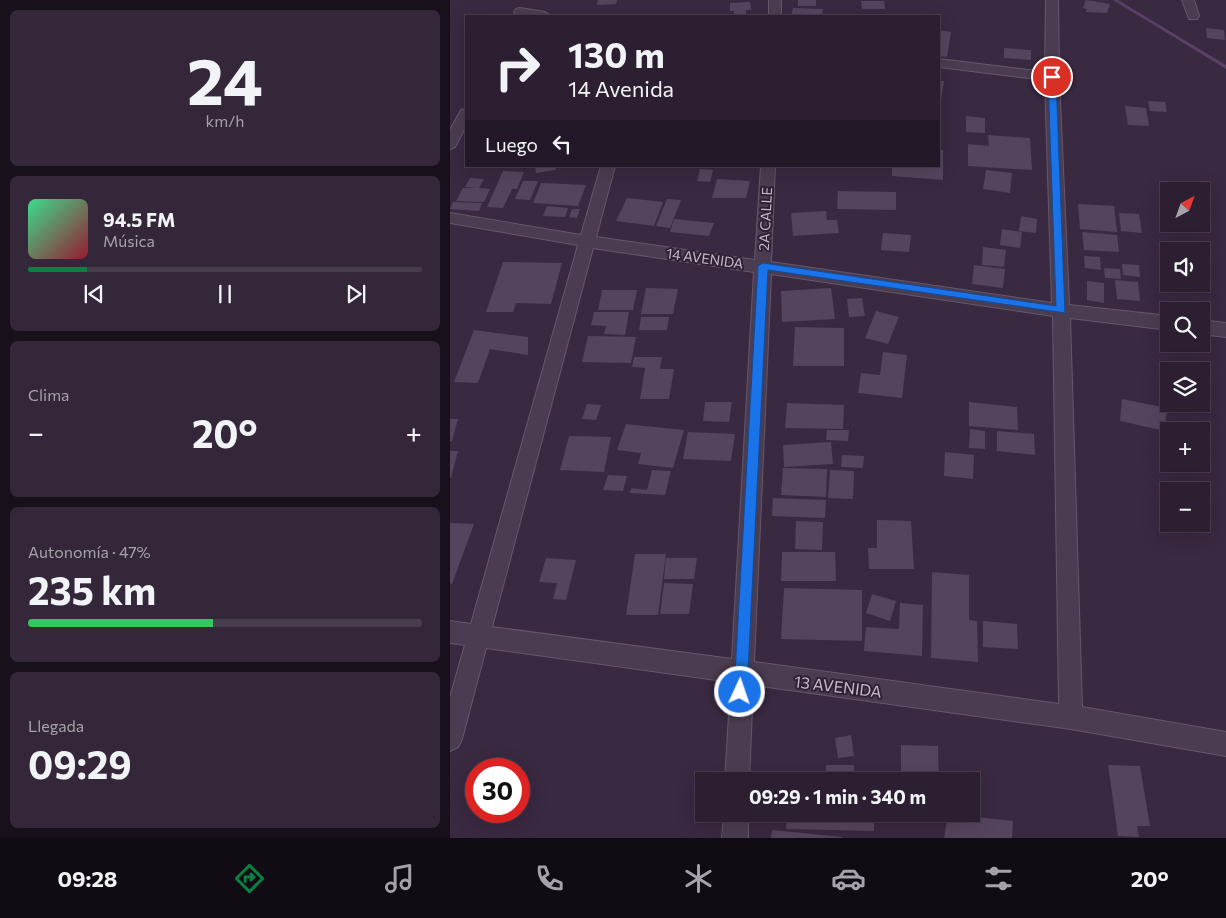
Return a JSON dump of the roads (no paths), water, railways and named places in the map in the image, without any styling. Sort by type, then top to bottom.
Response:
[{"type":"street","points":[[526,0],[519,14],[532,15]]},
{"type":"street","points":[[775,15],[776,0]]},
{"type":"street","points":[[1052,0],[1052,77],[1061,310],[1071,717]]},
{"type":"street","points":[[1188,0],[1193,16]]},
{"type":"street","points":[[940,63],[1052,77]]},
{"type":"street","points":[[450,144],[465,115]]},
{"type":"street","points":[[450,738],[586,240],[596,212],[608,167]]},
{"type":"street","name":"2A CALLE","points":[[737,772],[768,167]]},
{"type":"street","name":"14 AVENIDA","points":[[450,218],[586,240],[1061,310],[1160,322]]},
{"type":"street","points":[[1210,328],[1226,330]]},
{"type":"street","name":"13 AVENIDA","points":[[450,632],[741,674],[1071,717],[1226,744]]},
{"type":"street","points":[[736,822],[736,838]]},
{"type":"waterway","points":[[1115,0],[1226,67]]}]
